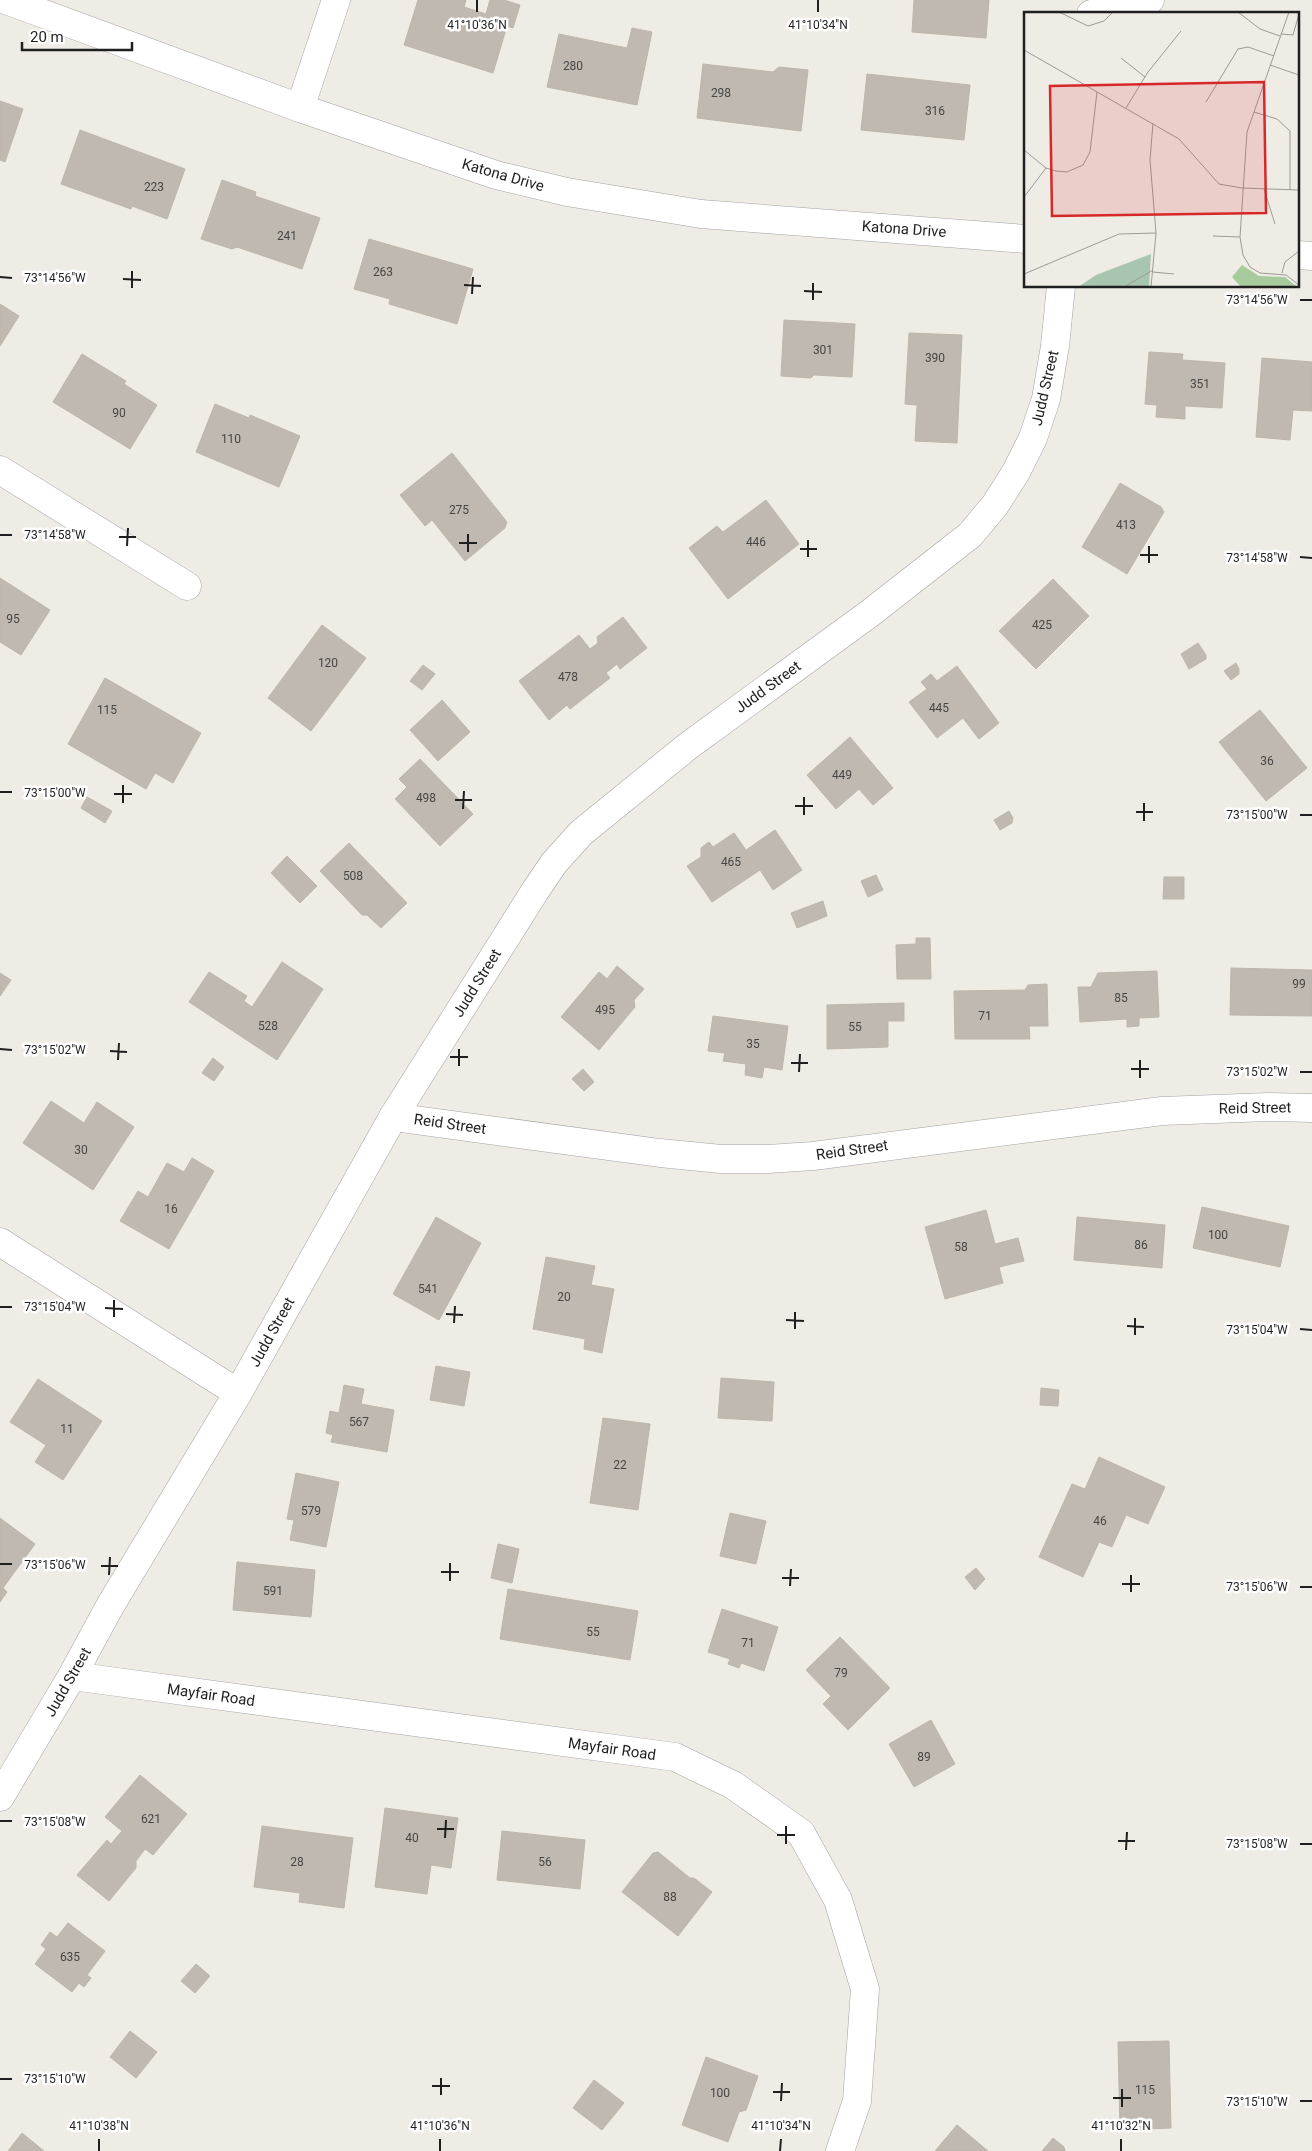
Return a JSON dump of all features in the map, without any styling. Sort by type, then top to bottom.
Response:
[{"type":"street","name":"Katona Drive","points":[[6,0],[300,108],[496,175],[567,192],[701,214],[1024,239]]},
{"type":"street","points":[[300,108],[336,0]]},
{"type":"street","points":[[1099,12],[1150,0]]},
{"type":"street","name":"Judd Street","points":[[0,1797],[72,1676],[110,1606],[238,1393],[393,1117],[534,891],[554,863],[581,833],[688,746],[869,614],[970,535],[995,505],[1016,472],[1033,438],[1046,399],[1055,346],[1061,288]]},
{"type":"street","points":[[0,470],[187,586]]},
{"type":"street","name":"Reid Street","points":[[393,1117],[660,1153],[720,1159],[768,1159],[813,1156],[1162,1110],[1268,1107],[1312,1108]]},
{"type":"street","points":[[0,1242],[238,1393]]},
{"type":"street","name":"Mayfair Road","points":[[72,1676],[674,1757],[734,1785],[801,1833],[838,1900],[865,1989],[857,2101],[840,2151]]},
{"type":"building","points":[[418,0],[466,0],[464,7],[486,14],[490,0],[504,0],[520,5],[513,28],[507,26],[493,73],[404,45]]},
{"type":"building","points":[[914,0],[989,0],[986,38],[912,32]]},
{"type":"building","points":[[632,28],[652,32],[637,105],[547,87],[559,34],[627,48]]},
{"type":"building","points":[[703,64],[773,72],[779,67],[808,70],[801,131],[697,118]]},
{"type":"building","points":[[867,74],[970,85],[964,140],[861,130]]},
{"type":"building","points":[[0,101],[23,109],[5,162],[0,160]]},
{"type":"building","points":[[80,130],[185,169],[167,219],[132,206],[131,209],[61,184]]},
{"type":"building","points":[[222,180],[256,192],[255,196],[320,218],[302,269],[237,247],[232,249],[201,239]]},
{"type":"building","points":[[369,239],[473,269],[457,324],[389,304],[390,299],[354,289]]},
{"type":"building","points":[[0,304],[19,316],[0,346]]},
{"type":"building","points":[[784,320],[855,324],[852,377],[814,375],[811,378],[781,376]]},
{"type":"building","points":[[909,333],[962,335],[957,443],[915,441],[917,405],[905,404]]},
{"type":"building","points":[[1149,352],[1183,354],[1182,360],[1225,363],[1222,408],[1185,406],[1185,419],[1156,417],[1157,405],[1145,404]]},
{"type":"building","points":[[82,354],[126,381],[124,384],[157,405],[130,449],[53,402]]},
{"type":"building","points":[[1262,358],[1312,362],[1312,411],[1293,410],[1290,440],[1256,437]]},
{"type":"building","points":[[215,404],[249,418],[250,415],[300,436],[279,487],[196,452]]},
{"type":"building","points":[[452,453],[507,522],[505,528],[465,561],[432,520],[425,526],[400,495]]},
{"type":"building","points":[[1120,483],[1161,507],[1164,512],[1127,574],[1082,547]]},
{"type":"building","points":[[766,500],[799,544],[728,599],[689,548],[717,526],[723,532]]},
{"type":"building","points":[[0,578],[50,610],[21,655],[0,642]]},
{"type":"building","points":[[1053,579],[1089,616],[1036,669],[999,631]]},
{"type":"building","points":[[623,617],[647,648],[620,669],[617,664],[606,673],[610,678],[570,709],[567,705],[549,720],[519,681],[579,635],[590,649],[598,643],[597,637]]},
{"type":"building","points":[[322,625],[366,658],[311,731],[268,698]]},
{"type":"building","points":[[1198,643],[1206,655],[1206,659],[1189,669],[1181,654]]},
{"type":"building","points":[[1236,663],[1239,674],[1231,680],[1224,671]]},
{"type":"building","points":[[423,665],[435,674],[422,690],[410,681]]},
{"type":"building","points":[[957,666],[999,723],[979,739],[963,718],[937,738],[909,702],[927,689],[921,682],[931,674],[937,681]]},
{"type":"building","points":[[105,678],[201,733],[173,783],[155,773],[146,789],[68,744]]},
{"type":"building","points":[[442,700],[470,732],[438,761],[410,730]]},
{"type":"building","points":[[1260,710],[1307,768],[1266,801],[1219,742]]},
{"type":"building","points":[[850,737],[893,788],[873,805],[859,789],[836,809],[807,775]]},
{"type":"building","points":[[420,759],[473,814],[440,846],[395,799],[407,787],[399,779]]},
{"type":"building","points":[[87,797],[112,811],[105,823],[81,808]]},
{"type":"building","points":[[1009,811],[1013,818],[1012,823],[1000,830],[994,820]]},
{"type":"building","points":[[775,830],[802,870],[773,890],[760,870],[712,902],[687,866],[701,857],[701,848],[709,842],[713,847],[734,833],[746,850]]},
{"type":"building","points":[[349,843],[407,903],[381,928],[367,915],[362,915],[320,871]]},
{"type":"building","points":[[287,856],[317,886],[300,903],[271,873]]},
{"type":"building","points":[[876,875],[883,890],[868,897],[861,881]]},
{"type":"building","points":[[1164,877],[1184,877],[1184,899],[1163,899]]},
{"type":"building","points":[[823,901],[827,916],[797,928],[791,913]]},
{"type":"building","points":[[916,938],[930,938],[931,979],[897,979],[896,945],[916,944]]},
{"type":"building","points":[[282,962],[323,989],[277,1060],[189,1002],[209,972],[247,996],[244,1001],[252,1007]]},
{"type":"building","points":[[617,966],[644,989],[634,1000],[635,1007],[599,1050],[561,1017],[599,972],[607,979]]},
{"type":"building","points":[[1231,968],[1312,970],[1312,1016],[1230,1015]]},
{"type":"building","points":[[1157,971],[1159,1017],[1139,1018],[1139,1026],[1127,1027],[1127,1019],[1080,1022],[1078,987],[1091,987],[1098,973]]},
{"type":"building","points":[[0,973],[11,980],[0,996]]},
{"type":"building","points":[[1047,984],[1048,1026],[1029,1026],[1030,1039],[955,1039],[954,991],[1025,990],[1028,985]]},
{"type":"building","points":[[904,1003],[904,1021],[888,1021],[888,1047],[827,1049],[827,1005]]},
{"type":"building","points":[[713,1016],[788,1026],[782,1070],[764,1067],[762,1078],[745,1075],[746,1064],[723,1061],[725,1053],[708,1051]]},
{"type":"building","points":[[213,1058],[224,1067],[214,1081],[202,1073]]},
{"type":"building","points":[[583,1069],[594,1082],[584,1091],[572,1079]]},
{"type":"building","points":[[51,1101],[84,1123],[97,1102],[134,1127],[93,1190],[23,1143]]},
{"type":"building","points":[[192,1158],[214,1171],[169,1249],[120,1221],[138,1191],[148,1197],[167,1163],[184,1172]]},
{"type":"building","points":[[1202,1207],[1289,1226],[1280,1267],[1193,1248]]},
{"type":"building","points":[[986,1210],[995,1244],[1018,1238],[1024,1261],[999,1267],[1003,1283],[945,1299],[925,1227]]},
{"type":"building","points":[[436,1217],[481,1243],[439,1320],[393,1294]]},
{"type":"building","points":[[1077,1217],[1165,1225],[1162,1268],[1074,1260]]},
{"type":"building","points":[[546,1257],[595,1266],[591,1285],[614,1289],[602,1353],[584,1349],[585,1339],[533,1329]]},
{"type":"building","points":[[436,1366],[470,1372],[464,1406],[430,1400]]},
{"type":"building","points":[[721,1378],[774,1382],[772,1421],[718,1418]]},
{"type":"building","points":[[38,1379],[102,1421],[63,1480],[35,1462],[46,1445],[10,1422]]},
{"type":"building","points":[[344,1385],[364,1389],[361,1404],[394,1410],[387,1452],[331,1442],[333,1435],[326,1433],[330,1411],[339,1413]]},
{"type":"building","points":[[1041,1388],[1059,1390],[1058,1406],[1040,1405]]},
{"type":"building","points":[[603,1418],[650,1424],[638,1510],[590,1503]]},
{"type":"building","points":[[1099,1457],[1165,1487],[1148,1524],[1126,1515],[1112,1547],[1099,1542],[1083,1577],[1039,1557],[1072,1484],[1085,1489]]},
{"type":"building","points":[[296,1473],[339,1482],[326,1547],[290,1540],[294,1520],[287,1519]]},
{"type":"building","points":[[730,1513],[766,1521],[756,1564],[720,1556]]},
{"type":"building","points":[[0,1518],[35,1544],[3,1588],[7,1592],[0,1602]]},
{"type":"building","points":[[498,1544],[519,1549],[512,1583],[491,1578]]},
{"type":"building","points":[[237,1562],[315,1570],[311,1617],[233,1610]]},
{"type":"building","points":[[976,1568],[985,1579],[975,1590],[965,1577]]},
{"type":"building","points":[[508,1589],[638,1611],[630,1660],[500,1639]]},
{"type":"building","points":[[722,1609],[778,1627],[764,1671],[741,1663],[739,1668],[728,1664],[730,1659],[708,1652]]},
{"type":"building","points":[[840,1637],[890,1688],[848,1730],[823,1704],[831,1696],[806,1670]]},
{"type":"building","points":[[931,1720],[955,1764],[914,1787],[889,1744]]},
{"type":"building","points":[[140,1775],[187,1814],[153,1855],[145,1849],[136,1861],[136,1868],[109,1901],[77,1875],[107,1840],[111,1844],[122,1831],[105,1817]]},
{"type":"building","points":[[385,1808],[458,1818],[451,1868],[431,1865],[427,1894],[375,1887]]},
{"type":"building","points":[[262,1826],[353,1838],[344,1908],[299,1902],[300,1893],[254,1887]]},
{"type":"building","points":[[502,1831],[585,1840],[580,1889],[497,1880]]},
{"type":"building","points":[[658,1852],[690,1878],[694,1878],[712,1892],[678,1936],[622,1892],[653,1853]]},
{"type":"building","points":[[68,1923],[105,1951],[87,1975],[91,1978],[84,1987],[79,1983],[72,1992],[35,1964],[46,1949],[41,1945],[50,1932],[57,1937]]},
{"type":"building","points":[[196,1964],[210,1976],[195,1993],[181,1981]]},
{"type":"building","points":[[130,2031],[157,2052],[136,2078],[110,2057]]},
{"type":"building","points":[[1169,2041],[1171,2128],[1120,2130],[1118,2042]]},
{"type":"building","points":[[706,2057],[758,2076],[746,2110],[739,2112],[728,2142],[682,2125]]},
{"type":"building","points":[[594,2080],[624,2103],[602,2130],[573,2108]]},
{"type":"building","points":[[957,2125],[988,2151],[935,2151]]},
{"type":"building","points":[[22,2133],[44,2151],[8,2151]]},
{"type":"building","points":[[1053,2138],[1064,2147],[1065,2151],[1042,2151]]}]
